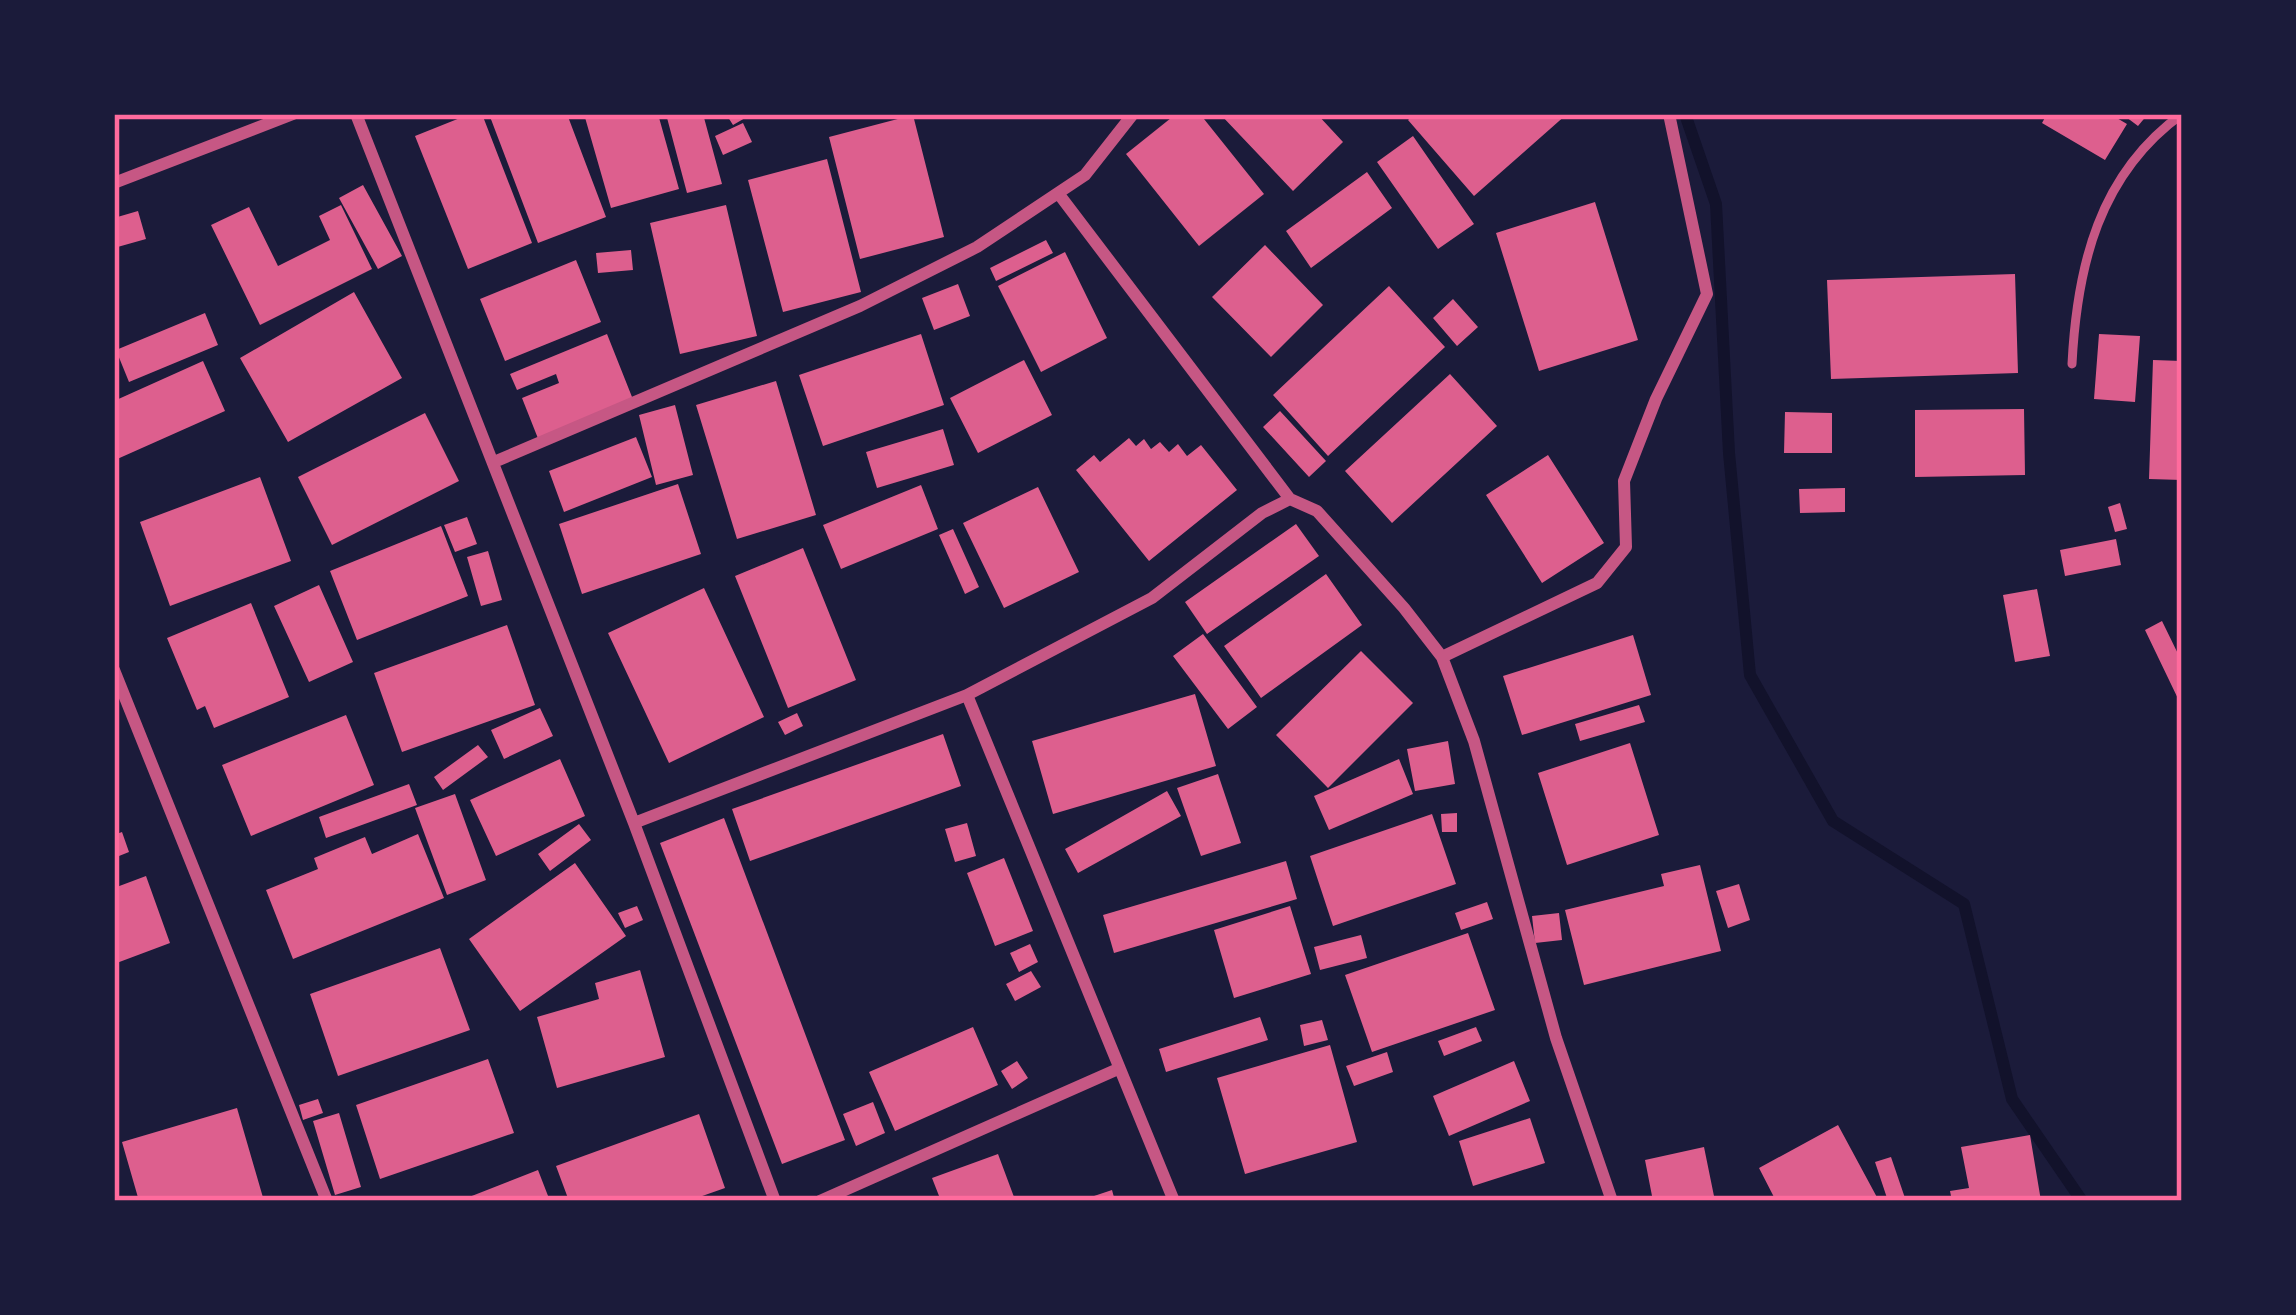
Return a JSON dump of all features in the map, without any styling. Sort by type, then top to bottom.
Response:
[{"type":"street","points":[[114,183],[293,114]]},
{"type":"street","points":[[356,114],[634,824],[775,1201]]},
{"type":"street","points":[[494,462],[860,307],[977,247],[1085,175],[1133,114]]},
{"type":"street","points":[[1442,657],[1597,583],[1626,547],[1624,481],[1656,399],[1707,294],[1669,114]]},
{"type":"street","points":[[1058,193],[1290,499],[1317,511],[1442,657],[1474,741],[1537,974],[1612,1201]]},
{"type":"street","points":[[634,824],[967,694],[1152,598],[1262,513],[1290,499]]},
{"type":"street","points":[[114,670],[327,1201]]},
{"type":"street","points":[[967,694],[1174,1201]]},
{"type":"street","points":[[820,1201],[1118,1069]]},
{"type":"lane","points":[[2072,364],[2083,268],[2106,200],[2136,156],[2182,114]]},
{"type":"building","points":[[470,114],[482,114],[532,243],[468,269],[415,136]]},
{"type":"building","points":[[489,114],[567,114],[606,217],[538,243]]},
{"type":"building","points":[[584,114],[658,114],[679,189],[611,208]]},
{"type":"building","points":[[666,114],[703,114],[722,184],[687,193]]},
{"type":"building","points":[[726,114],[752,114],[733,125]]},
{"type":"building","points":[[1176,114],[1200,114],[1264,194],[1199,246],[1126,154]]},
{"type":"building","points":[[1220,114],[1317,114],[1343,142],[1293,191]]},
{"type":"building","points":[[1414,114],[1567,114],[1474,196],[1408,120]]},
{"type":"building","points":[[2047,114],[2110,114],[2127,124],[2105,160],[2042,123]]},
{"type":"building","points":[[2122,114],[2148,114],[2138,126]]},
{"type":"building","points":[[913,115],[944,237],[860,259],[829,137]]},
{"type":"building","points":[[743,123],[752,142],[723,155],[715,136]]},
{"type":"building","points":[[1413,136],[1474,224],[1438,249],[1377,162]]},
{"type":"building","points":[[827,159],[861,292],[783,312],[748,180]]},
{"type":"building","points":[[1367,172],[1392,208],[1311,268],[1286,231]]},
{"type":"building","points":[[363,185],[402,256],[378,269],[339,198]]},
{"type":"building","points":[[1595,202],[1638,340],[1539,371],[1496,233]]},
{"type":"building","points":[[341,205],[372,269],[260,325],[211,225],[249,207],[278,266],[330,240],[319,216]]},
{"type":"building","points":[[726,205],[757,336],[680,354],[650,223]]},
{"type":"building","points":[[138,211],[146,239],[114,248],[114,218]]},
{"type":"building","points":[[1046,240],[1053,253],[996,281],[990,268]]},
{"type":"building","points":[[1265,245],[1323,305],[1271,357],[1212,297]]},
{"type":"building","points":[[631,250],[633,270],[598,273],[596,253]]},
{"type":"building","points":[[1065,252],[1107,338],[1041,372],[998,286]]},
{"type":"building","points":[[576,260],[601,322],[505,361],[480,299]]},
{"type":"building","points":[[2015,274],[2018,373],[1831,379],[1827,280]]},
{"type":"building","points":[[958,284],[970,316],[934,330],[922,298]]},
{"type":"building","points":[[1389,286],[1445,347],[1328,456],[1273,395]]},
{"type":"building","points":[[354,292],[402,378],[288,442],[240,358]]},
{"type":"building","points":[[1453,299],[1478,327],[1457,346],[1433,318]]},
{"type":"building","points":[[205,313],[218,345],[129,382],[116,350]]},
{"type":"building","points":[[607,334],[634,402],[539,441],[522,398],[559,383],[556,374],[517,390],[510,374]]},
{"type":"building","points":[[921,334],[944,405],[823,446],[799,375]]},
{"type":"building","points":[[2099,334],[2140,336],[2135,402],[2094,399]]},
{"type":"building","points":[[1024,360],[1052,415],[978,453],[950,398]]},
{"type":"building","points":[[2153,360],[2182,361],[2182,480],[2149,479]]},
{"type":"building","points":[[203,361],[225,411],[115,460],[114,401]]},
{"type":"building","points":[[1450,374],[1497,426],[1392,523],[1345,471]]},
{"type":"building","points":[[776,381],[816,515],[737,539],[696,405]]},
{"type":"building","points":[[675,405],[693,475],[656,485],[639,415]]},
{"type":"building","points":[[2024,409],[2025,475],[1915,477],[1915,410]]},
{"type":"building","points":[[1280,411],[1326,461],[1309,477],[1263,427]]},
{"type":"building","points":[[1785,412],[1832,413],[1832,453],[1784,453]]},
{"type":"building","points":[[425,413],[459,481],[332,545],[298,477]]},
{"type":"building","points":[[943,429],[954,465],[877,488],[866,452]]},
{"type":"building","points":[[636,437],[652,477],[564,512],[549,471]]},
{"type":"building","points":[[1129,438],[1136,446],[1144,439],[1151,449],[1160,442],[1169,452],[1178,444],[1187,456],[1201,445],[1237,490],[1149,561],[1076,470],[1094,455],[1100,462]]},
{"type":"building","points":[[1548,455],[1604,543],[1542,583],[1486,495]]},
{"type":"building","points":[[260,477],[291,561],[170,606],[140,522]]},
{"type":"building","points":[[678,484],[701,554],[582,594],[559,524]]},
{"type":"building","points":[[921,485],[938,529],[841,569],[823,525]]},
{"type":"building","points":[[1038,487],[1079,572],[1004,608],[963,523]]},
{"type":"building","points":[[1845,488],[1845,512],[1800,513],[1799,489]]},
{"type":"building","points":[[2120,503],[2127,529],[2115,532],[2108,507]]},
{"type":"building","points":[[467,517],[477,544],[455,552],[444,525]]},
{"type":"building","points":[[1296,524],[1319,556],[1207,634],[1185,602]]},
{"type":"building","points":[[441,526],[468,596],[357,640],[330,571]]},
{"type":"building","points":[[953,529],[979,587],[965,594],[939,535]]},
{"type":"building","points":[[2116,539],[2121,565],[2065,576],[2060,550]]},
{"type":"building","points":[[803,548],[856,680],[788,708],[735,576]]},
{"type":"building","points":[[488,551],[502,600],[481,606],[467,557]]},
{"type":"building","points":[[1326,574],[1362,625],[1261,698],[1224,646]]},
{"type":"building","points":[[319,585],[353,662],[309,682],[274,606]]},
{"type":"building","points":[[704,588],[764,717],[669,763],[608,633]]},
{"type":"building","points":[[2037,589],[2050,656],[2015,662],[2003,595]]},
{"type":"building","points":[[251,603],[289,697],[214,728],[205,706],[197,710],[167,638]]},
{"type":"building","points":[[2162,621],[2182,662],[2182,707],[2145,630]]},
{"type":"building","points":[[507,625],[535,705],[402,752],[374,673]]},
{"type":"building","points":[[1203,634],[1257,707],[1228,729],[1173,656]]},
{"type":"building","points":[[1633,635],[1651,695],[1522,735],[1503,676]]},
{"type":"building","points":[[1361,651],[1413,703],[1328,788],[1276,735]]},
{"type":"building","points":[[1195,694],[1216,766],[1053,814],[1032,741]]},
{"type":"building","points":[[1639,705],[1645,722],[1580,741],[1575,724]]},
{"type":"building","points":[[540,708],[553,736],[504,759],[491,730]]},
{"type":"building","points":[[797,713],[803,726],[785,735],[778,722]]},
{"type":"building","points":[[346,715],[374,785],[251,836],[222,765]]},
{"type":"building","points":[[943,734],[961,786],[750,861],[732,809]]},
{"type":"building","points":[[1448,741],[1455,784],[1415,791],[1407,749]]},
{"type":"building","points":[[1630,743],[1659,835],[1567,865],[1538,773]]},
{"type":"building","points":[[478,745],[488,757],[443,790],[434,777]]},
{"type":"building","points":[[560,759],[585,816],[496,856],[470,800]]},
{"type":"building","points":[[1399,759],[1413,794],[1329,830],[1314,796]]},
{"type":"building","points":[[1218,774],[1241,843],[1201,856],[1177,788]]},
{"type":"building","points":[[409,784],[417,805],[326,838],[319,817]]},
{"type":"building","points":[[1167,791],[1181,816],[1078,873],[1065,849]]},
{"type":"building","points":[[455,794],[486,880],[447,895],[415,808]]},
{"type":"building","points":[[1457,813],[1457,832],[1442,832],[1441,814]]},
{"type":"building","points":[[1432,814],[1456,884],[1333,926],[1310,856]]},
{"type":"building","points":[[724,818],[845,1140],[782,1164],[660,843]]},
{"type":"building","points":[[967,823],[976,856],[955,862],[945,829]]},
{"type":"building","points":[[579,824],[591,840],[550,871],[538,854]]},
{"type":"building","points":[[122,832],[129,852],[114,858],[114,835]]},
{"type":"building","points":[[418,834],[444,898],[293,959],[266,890],[318,869],[314,858],[365,837],[372,854]]},
{"type":"building","points":[[1004,858],[1033,931],[995,946],[967,873]]},
{"type":"building","points":[[1286,861],[1297,899],[1114,953],[1103,915]]},
{"type":"building","points":[[575,863],[626,936],[520,1011],[469,939]]},
{"type":"building","points":[[1700,865],[1721,951],[1584,985],[1565,910],[1664,886],[1661,874]]},
{"type":"building","points":[[146,876],[170,943],[114,964],[114,888]]},
{"type":"building","points":[[1739,884],[1750,920],[1728,928],[1716,891]]},
{"type":"building","points":[[1487,902],[1493,919],[1461,930],[1455,913]]},
{"type":"building","points":[[637,906],[643,920],[625,928],[618,913]]},
{"type":"building","points":[[1290,906],[1311,974],[1234,998],[1214,930]]},
{"type":"building","points":[[1559,913],[1562,940],[1535,943],[1532,916]]},
{"type":"building","points":[[1468,933],[1495,1010],[1372,1052],[1345,975]]},
{"type":"building","points":[[1361,935],[1367,958],[1320,970],[1314,947]]},
{"type":"building","points":[[1030,944],[1038,962],[1019,972],[1010,953]]},
{"type":"building","points":[[440,948],[470,1030],[338,1076],[310,994]]},
{"type":"building","points":[[640,970],[665,1057],[557,1088],[537,1017],[599,999],[595,983]]},
{"type":"building","points":[[1031,971],[1041,987],[1015,1001],[1006,984]]},
{"type":"building","points":[[1260,1017],[1268,1040],[1166,1072],[1159,1049]]},
{"type":"building","points":[[1322,1020],[1328,1040],[1304,1046],[1300,1025]]},
{"type":"building","points":[[973,1027],[998,1085],[895,1131],[869,1072]]},
{"type":"building","points":[[1476,1027],[1482,1041],[1444,1056],[1438,1041]]},
{"type":"building","points":[[1330,1045],[1357,1142],[1245,1174],[1217,1078]]},
{"type":"building","points":[[1387,1052],[1393,1072],[1354,1086],[1346,1066]]},
{"type":"building","points":[[488,1059],[514,1133],[380,1179],[356,1105]]},
{"type":"building","points":[[1017,1061],[1028,1078],[1012,1089],[1001,1071]]},
{"type":"building","points":[[1514,1061],[1530,1101],[1449,1136],[1433,1096]]},
{"type":"building","points":[[318,1099],[323,1113],[303,1120],[299,1105]]},
{"type":"building","points":[[873,1102],[885,1133],[856,1146],[843,1114]]},
{"type":"building","points":[[237,1108],[264,1201],[139,1201],[122,1142]]},
{"type":"building","points":[[339,1113],[361,1187],[335,1195],[313,1121]]},
{"type":"building","points":[[699,1114],[725,1188],[688,1201],[569,1201],[556,1166]]},
{"type":"building","points":[[1530,1118],[1545,1163],[1473,1186],[1459,1141]]},
{"type":"building","points":[[1838,1125],[1879,1201],[1776,1201],[1759,1168]]},
{"type":"building","points":[[2030,1135],[2041,1201],[1952,1201],[1950,1191],[1969,1188],[1961,1147]]},
{"type":"building","points":[[1704,1147],[1715,1201],[1653,1201],[1645,1160]]},
{"type":"building","points":[[998,1154],[1014,1197],[941,1201],[932,1178]]},
{"type":"building","points":[[1891,1157],[1906,1201],[1888,1201],[1875,1162]]},
{"type":"building","points":[[538,1170],[550,1201],[459,1201]]},
{"type":"building","points":[[1112,1190],[1115,1201],[1082,1201],[1082,1200]]},
{"type":"waterway","points":[[1685,114],[1716,204],[1729,453],[1750,675],[1833,821],[1964,904],[2012,1099],[2082,1201]]}]
